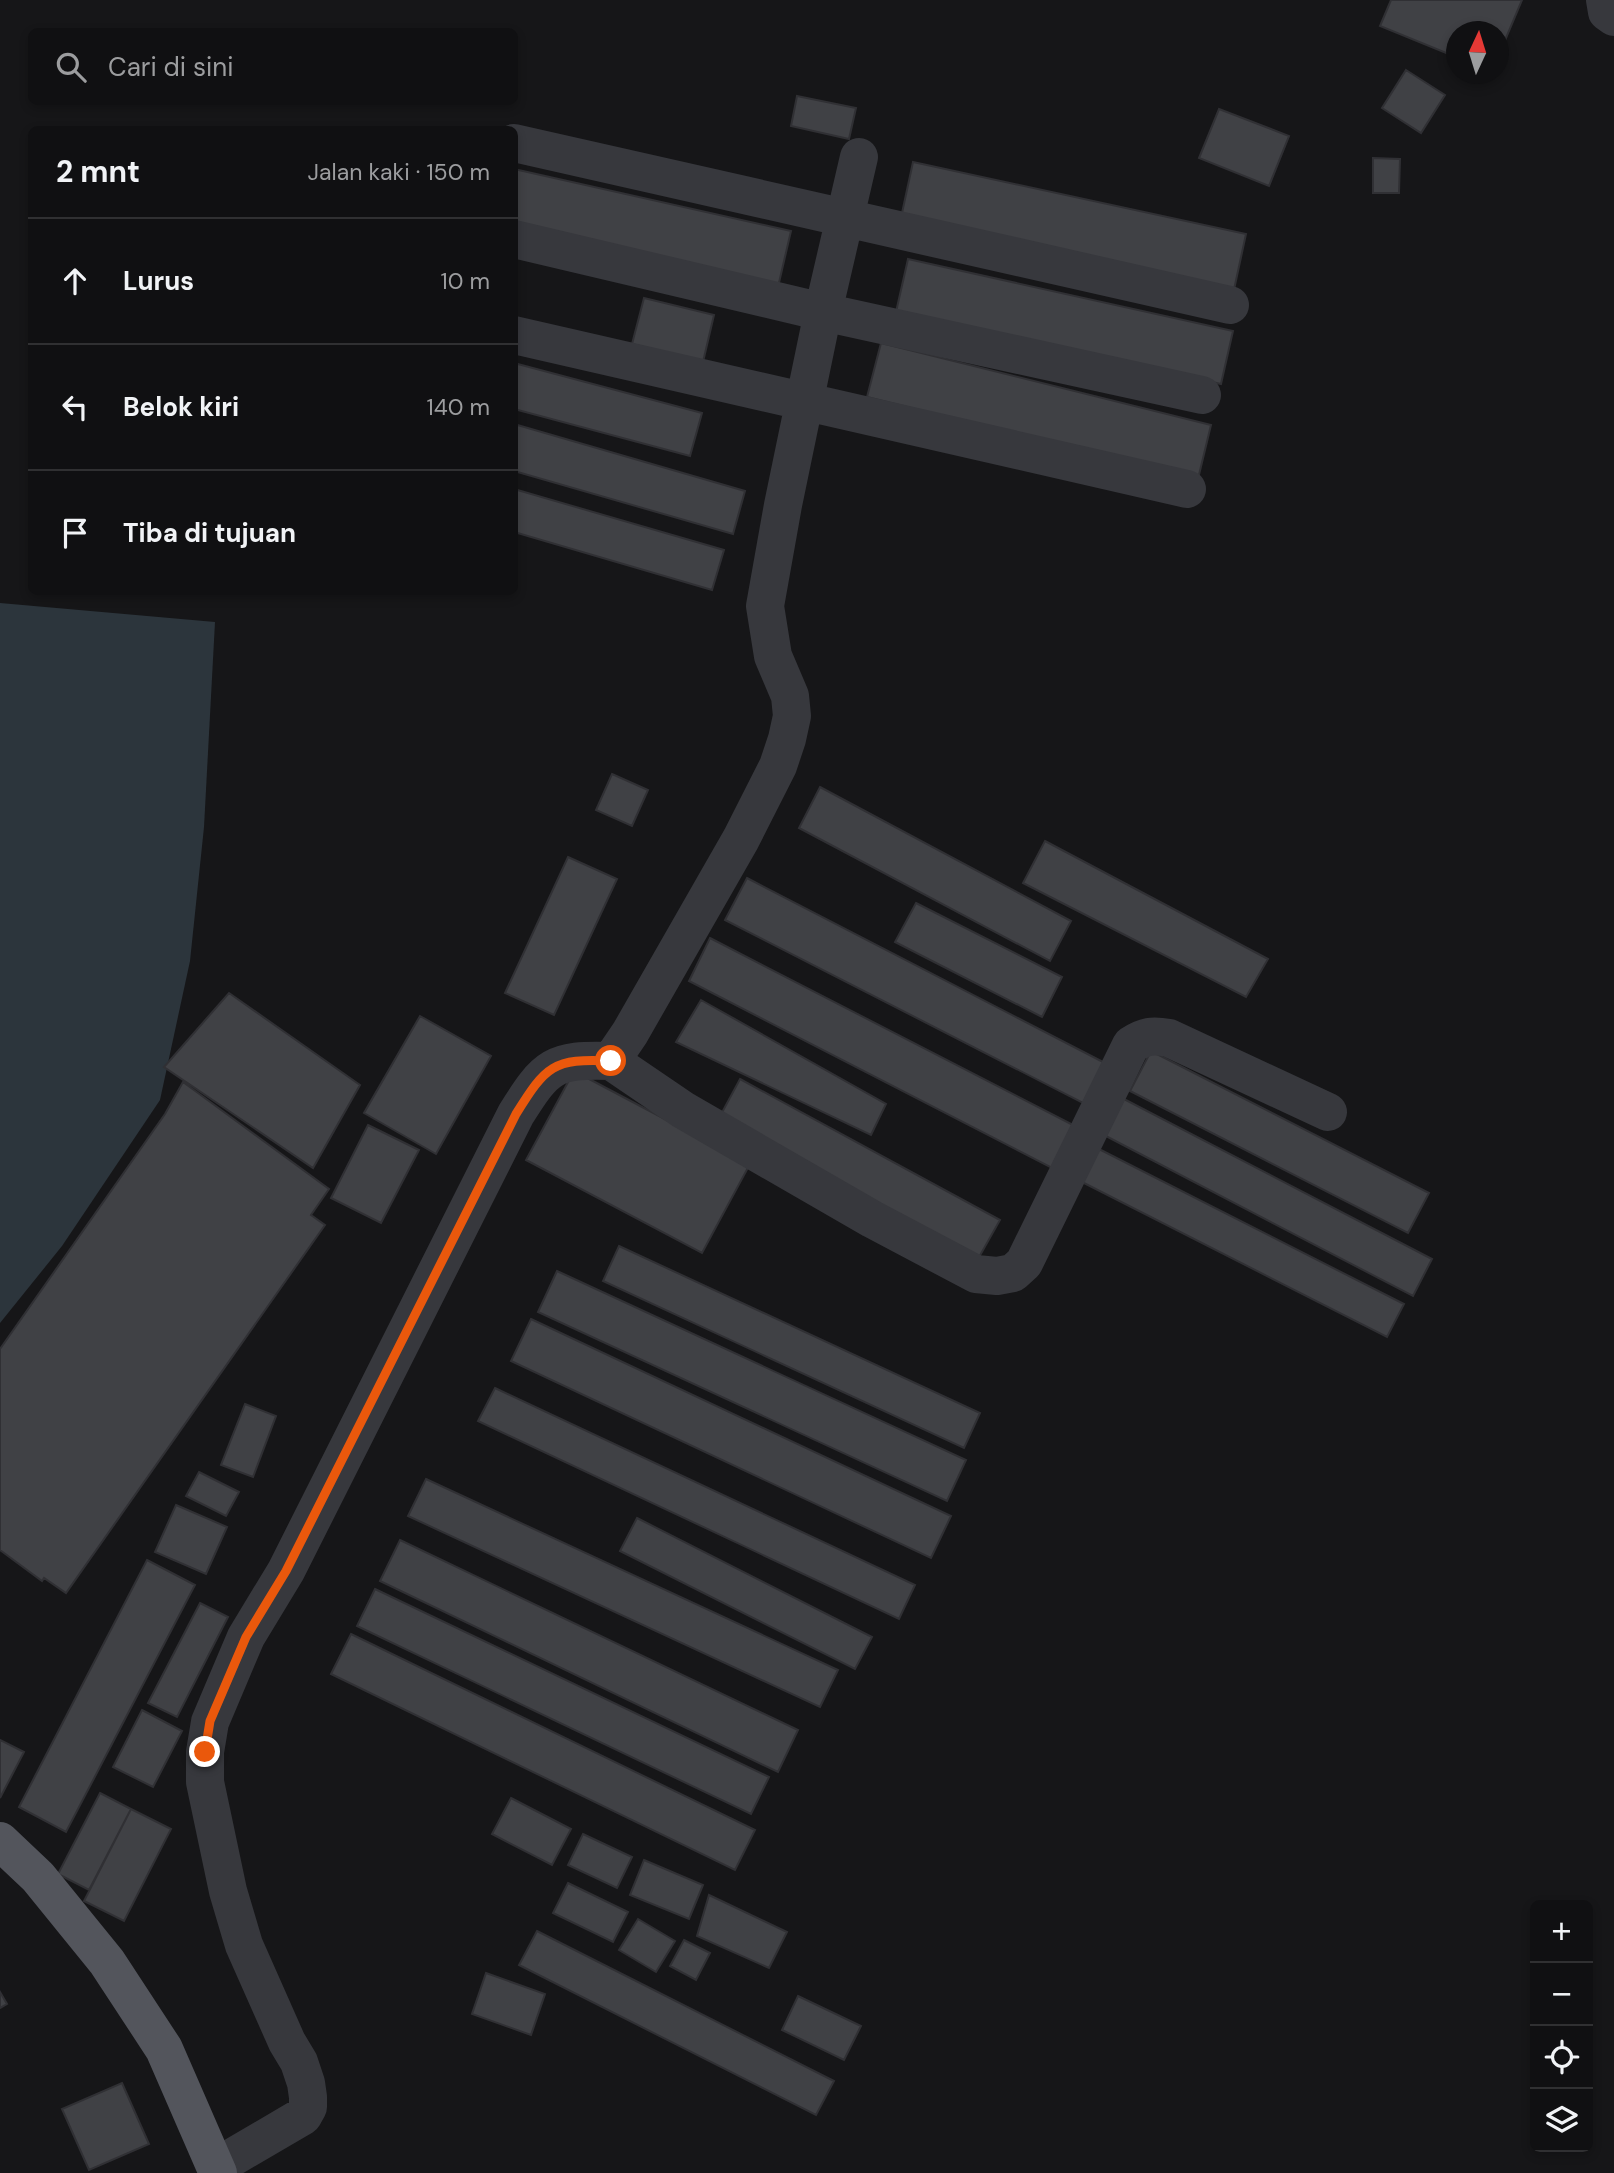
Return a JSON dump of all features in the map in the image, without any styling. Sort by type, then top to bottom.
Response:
[{"type":"main road","points":[[0,1841],[38,1877],[107,1962],[164,2049],[217,2170]]},
{"type":"street","points":[[1605,0],[1607,12],[1614,18]]},
{"type":"street","points":[[518,144],[1230,305]]},
{"type":"street","points":[[611,1061],[741,839],[778,766],[787,739],[792,716],[790,696],[773,656],[765,606],[804,401],[859,157]]},
{"type":"street","points":[[518,240],[823,312],[1202,395]]},
{"type":"street","points":[[518,336],[1187,489]]},
{"type":"street","points":[[217,2170],[303,2116],[308,2108],[308,2097],[299,2062],[286,2042],[244,1945],[229,1891],[205,1782],[205,1752],[210,1721],[246,1637],[286,1571],[516,1114],[544,1073],[562,1064],[584,1060],[611,1061],[683,1110],[872,1219],[976,1274],[997,1276],[1013,1273],[1024,1264],[1131,1045],[1142,1037],[1153,1035],[1168,1038],[1328,1112]]},
{"type":"shaded area","points":[[0,603],[215,622],[204,827],[190,961],[160,1100],[62,1246],[0,1323]]},
{"type":"building","points":[[1391,0],[1522,0],[1509,31],[1509,21],[1446,21],[1446,53],[1380,26]]},
{"type":"building","points":[[1406,70],[1445,95],[1421,133],[1382,108]]},
{"type":"building","points":[[797,96],[856,108],[849,139],[791,126]]},
{"type":"building","points":[[1219,109],[1289,136],[1269,186],[1199,158]]},
{"type":"building","points":[[1373,158],[1400,159],[1399,193],[1373,193]]},
{"type":"building","points":[[913,162],[1246,234],[1232,299],[899,227]]},
{"type":"building","points":[[518,170],[791,231],[778,287],[518,229]]},
{"type":"building","points":[[908,259],[1233,331],[1221,384],[896,312]]},
{"type":"building","points":[[644,298],[714,315],[703,362],[632,344]]},
{"type":"building","points":[[881,343],[1211,425],[1198,479],[867,397]]},
{"type":"building","points":[[518,364],[702,413],[690,456],[518,410]]},
{"type":"building","points":[[518,425],[745,491],[733,534],[518,472]]},
{"type":"building","points":[[518,490],[724,550],[712,590],[518,533]]},
{"type":"building","points":[[612,774],[648,790],[632,826],[596,810]]},
{"type":"building","points":[[820,787],[1071,921],[1050,961],[799,828]]},
{"type":"building","points":[[1045,841],[1268,959],[1246,997],[1023,883]]},
{"type":"building","points":[[568,857],[617,879],[554,1015],[505,993]]},
{"type":"building","points":[[747,878],[1105,1063],[1083,1103],[725,920]]},
{"type":"building","points":[[916,903],[1062,977],[1042,1017],[895,942]]},
{"type":"building","points":[[710,938],[1075,1126],[1052,1168],[689,981]]},
{"type":"building","points":[[229,993],[360,1085],[313,1168],[164,1067]]},
{"type":"building","points":[[701,1000],[886,1104],[871,1135],[676,1042]]},
{"type":"building","points":[[420,1016],[491,1056],[436,1154],[364,1113]]},
{"type":"building","points":[[1151,1051],[1429,1193],[1408,1233],[1130,1091]]},
{"type":"building","points":[[574,1071],[750,1164],[702,1253],[526,1160]]},
{"type":"building","points":[[740,1079],[1000,1220],[978,1259],[719,1118]]},
{"type":"building","points":[[183,1082],[329,1189],[311,1215],[325,1225],[66,1593],[44,1578],[42,1581],[0,1550],[0,1349],[165,1114]]},
{"type":"building","points":[[1122,1098],[1432,1259],[1413,1296],[1102,1134]]},
{"type":"building","points":[[368,1125],[419,1150],[381,1223],[331,1198]]},
{"type":"building","points":[[1095,1147],[1404,1304],[1387,1337],[1078,1180]]},
{"type":"building","points":[[619,1246],[980,1413],[964,1448],[603,1281]]},
{"type":"building","points":[[557,1271],[966,1460],[947,1501],[538,1312]]},
{"type":"building","points":[[531,1319],[951,1516],[931,1558],[511,1361]]},
{"type":"building","points":[[495,1388],[915,1585],[899,1619],[478,1421]]},
{"type":"building","points":[[245,1404],[276,1416],[253,1477],[221,1465]]},
{"type":"building","points":[[199,1472],[239,1492],[226,1516],[186,1496]]},
{"type":"building","points":[[426,1479],[838,1670],[820,1707],[408,1516]]},
{"type":"building","points":[[176,1505],[227,1527],[206,1574],[155,1552]]},
{"type":"building","points":[[637,1518],[872,1637],[855,1669],[620,1551]]},
{"type":"building","points":[[400,1540],[798,1730],[778,1772],[380,1581]]},
{"type":"building","points":[[147,1560],[195,1585],[66,1832],[19,1807]]},
{"type":"building","points":[[375,1589],[769,1777],[751,1814],[357,1626]]},
{"type":"building","points":[[200,1603],[228,1617],[177,1717],[148,1703]]},
{"type":"building","points":[[351,1634],[755,1830],[735,1870],[331,1674]]},
{"type":"building","points":[[142,1710],[182,1731],[153,1787],[113,1767]]},
{"type":"building","points":[[0,1740],[24,1752],[0,1798]]},
{"type":"building","points":[[100,1793],[131,1809],[89,1890],[58,1874]]},
{"type":"building","points":[[511,1798],[571,1829],[552,1865],[492,1834]]},
{"type":"building","points":[[131,1809],[171,1829],[124,1921],[84,1901]]},
{"type":"building","points":[[583,1834],[632,1857],[617,1888],[568,1865]]},
{"type":"building","points":[[644,1860],[703,1885],[689,1919],[630,1895]]},
{"type":"building","points":[[568,1883],[628,1912],[613,1942],[553,1913]]},
{"type":"building","points":[[709,1895],[787,1932],[769,1968],[697,1936]]},
{"type":"building","points":[[638,1919],[675,1941],[656,1972],[619,1950]]},
{"type":"building","points":[[537,1931],[834,2081],[816,2115],[519,1965]]},
{"type":"building","points":[[684,1940],[710,1953],[696,1980],[670,1966]]},
{"type":"building","points":[[486,1973],[545,1994],[531,2035],[472,2014]]},
{"type":"building","points":[[0,1992],[7,2004],[0,2008]]},
{"type":"building","points":[[798,1996],[861,2026],[844,2060],[782,2030]]},
{"type":"building","points":[[122,2083],[149,2144],[89,2170],[62,2109]]},
{"type":"route","points":[[205,1752],[210,1721],[246,1637],[286,1571],[516,1114],[544,1073],[562,1064],[584,1060],[611,1061]]}]
